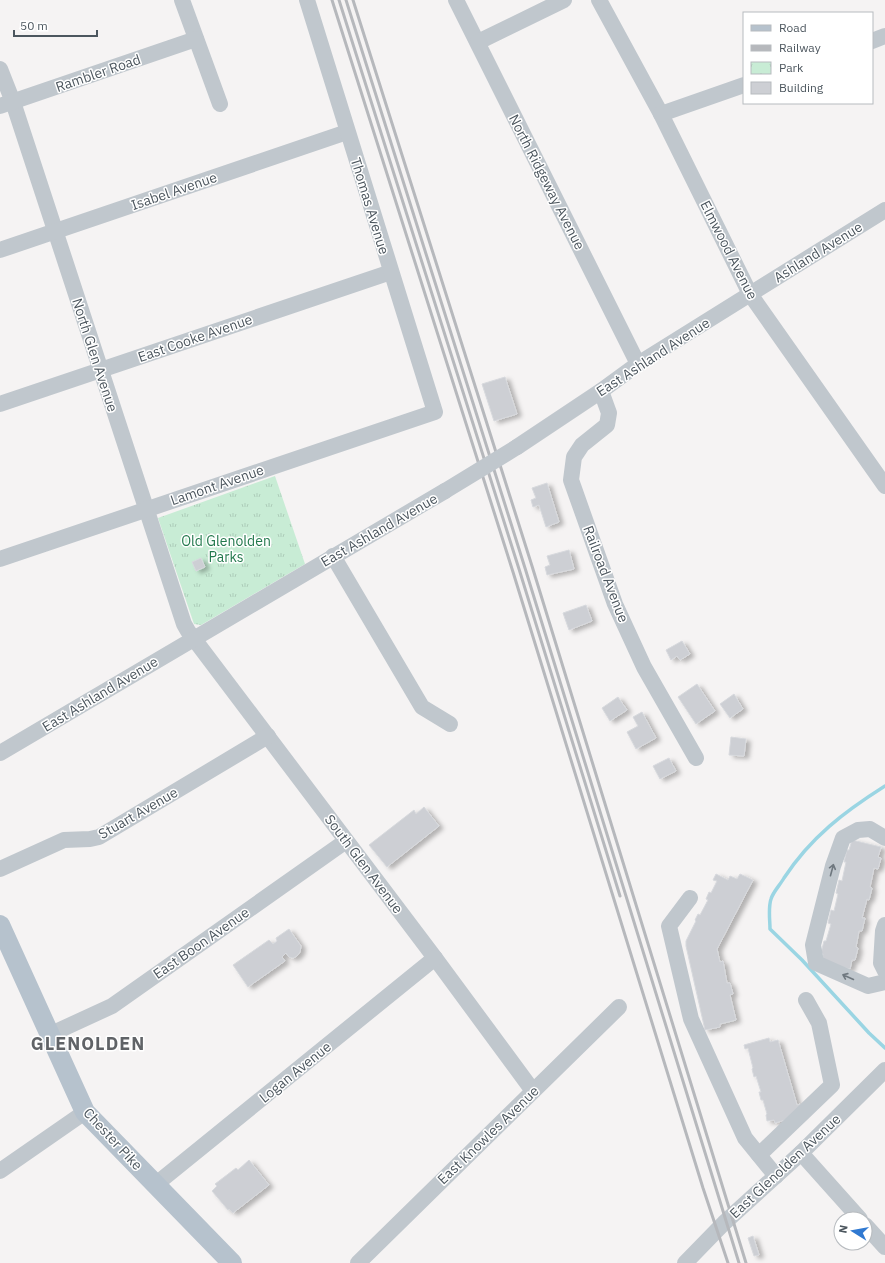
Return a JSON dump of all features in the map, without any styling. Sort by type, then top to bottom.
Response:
[{"type":"main road","name":"Chester Pike","points":[[0,925],[85,1112],[232,1263]]},
{"type":"street","points":[[182,0],[220,104]]},
{"type":"street","name":"Thomas Avenue","points":[[306,0],[435,412]]},
{"type":"street","name":"North Ridgeway Avenue","points":[[456,0],[638,364]]},
{"type":"street","points":[[478,42],[564,0]]},
{"type":"street","name":"Elmwood Avenue","points":[[599,0],[661,114],[750,294],[885,486]]},
{"type":"street","points":[[873,41],[885,36]]},
{"type":"street","name":"Rambler Road","points":[[6,104],[196,39]]},
{"type":"street","name":"North Glen Avenue","points":[[0,69],[6,104],[55,231],[184,624],[193,639]]},
{"type":"street","points":[[661,114],[743,85]]},
{"type":"street","name":"Isabel Avenue","points":[[0,250],[348,132]]},
{"type":"street","name":"Ashland Avenue","points":[[750,294],[885,210]]},
{"type":"street","name":"East Cooke Avenue","points":[[0,404],[391,272]]},
{"type":"street","name":"East Ashland Avenue","points":[[0,753],[517,447],[601,391],[638,364],[750,294]]},
{"type":"street","name":"Railroad Avenue","points":[[601,391],[609,413],[606,425],[582,444],[574,457],[571,480],[615,604],[644,667],[696,758]]},
{"type":"street","name":"Lamont Avenue","points":[[0,559],[435,412]]},
{"type":"street","points":[[333,556],[422,707],[450,724]]},
{"type":"street","name":"South Glen Avenue","points":[[193,639],[435,958],[533,1091]]},
{"type":"street","name":"Stuart Avenue","points":[[0,868],[64,840],[90,839],[99,837],[268,736]]},
{"type":"street","points":[[885,838],[870,829],[858,830],[843,838],[833,866],[813,945],[816,963],[868,986],[885,982]]},
{"type":"street","name":"East Boon Avenue","points":[[49,1034],[112,1006],[346,841]]},
{"type":"street","points":[[690,898],[668,926],[691,1019],[745,1138],[776,1176]]},
{"type":"street","points":[[885,925],[882,931],[880,963],[885,971]]},
{"type":"street","name":"Logan Avenue","points":[[155,1185],[435,958]]},
{"type":"street","points":[[759,1155],[832,1085],[819,1023],[806,1000]]},
{"type":"street","name":"East Knowles Avenue","points":[[358,1263],[618,1007]]},
{"type":"street","name":"East Glenolden Avenue","points":[[685,1263],[724,1223],[801,1153],[885,1070]]},
{"type":"street","points":[[0,1171],[85,1112]]},
{"type":"street","points":[[801,1153],[853,1211]]},
{"type":"street","points":[[873,1234],[885,1247]]},
{"type":"green space","name":"Old Glenolden Parks","points":[[275,476],[305,564],[201,625],[194,624],[158,518]]},
{"type":"building","points":[[505,377],[517,414],[494,421],[482,384]]},
{"type":"building","points":[[547,483],[559,522],[546,527],[539,505],[533,507],[531,500],[536,498],[532,488]]},
{"type":"building","points":[[569,550],[574,569],[547,575],[545,567],[550,565],[547,556]]},
{"type":"building","points":[[201,558],[205,567],[196,571],[192,562]]},
{"type":"building","points":[[586,605],[592,621],[569,630],[563,613]]},
{"type":"building","points":[[682,641],[690,654],[680,660],[677,656],[671,660],[666,650]]},
{"type":"building","points":[[697,684],[715,711],[696,724],[678,697]]},
{"type":"building","points":[[734,694],[743,709],[730,718],[720,704]]},
{"type":"building","points":[[618,697],[627,710],[610,721],[602,708]]},
{"type":"building","points":[[642,712],[656,738],[636,749],[627,732],[638,726],[633,717]]},
{"type":"building","points":[[731,737],[746,739],[744,756],[729,755]]},
{"type":"building","points":[[669,758],[676,771],[660,779],[653,766]]},
{"type":"building","points":[[424,807],[439,826],[387,867],[369,845],[414,810],[416,814]]},
{"type":"building","points":[[852,840],[881,847],[878,857],[881,858],[878,869],[874,868],[870,887],[872,888],[869,900],[867,899],[862,918],[865,918],[862,931],[859,931],[856,947],[858,948],[855,960],[852,960],[850,969],[821,963],[823,954],[821,953],[831,924],[828,923],[831,910],[834,911],[838,894],[836,893],[839,880],[842,881],[847,850],[849,850]]},
{"type":"building","points":[[716,874],[728,880],[730,876],[737,879],[740,874],[753,880],[717,949],[720,962],[723,961],[727,983],[730,983],[733,994],[730,995],[736,1020],[720,1024],[720,1027],[705,1030],[686,941],[698,914],[700,915],[708,900],[706,899],[709,892],[711,893],[717,881],[713,880]]},
{"type":"building","points":[[289,929],[301,946],[300,952],[293,958],[289,957],[286,953],[282,957],[285,961],[248,987],[233,965],[269,940],[273,944],[277,941],[276,938]]},
{"type":"building","points":[[769,1038],[770,1042],[778,1040],[797,1105],[800,1104],[802,1113],[795,1117],[775,1123],[774,1120],[767,1121],[767,1114],[763,1100],[761,1100],[759,1092],[761,1092],[756,1076],[754,1077],[748,1048],[745,1049],[744,1045]]},
{"type":"building","points":[[249,1160],[269,1185],[233,1213],[229,1209],[228,1210],[212,1191],[217,1186],[215,1184],[236,1168],[238,1170]]},
{"type":"building","points":[[753,1236],[759,1255],[754,1256],[748,1238]]},
{"type":"waterway","points":[[885,786],[829,826],[805,850],[794,863],[773,894],[769,910],[770,929],[802,960],[869,1033],[885,1048]]},
{"type":"railway","points":[[332,0],[513,572],[703,1188],[728,1263]]},
{"type":"railway","points":[[339,0],[519,569],[620,896]]},
{"type":"railway","points":[[346,0],[525,568],[739,1263]]},
{"type":"railway","points":[[353,0],[532,566],[746,1263]]},
{"type":"district","name":"GLENOLDEN","points":[[88,1044]]}]
